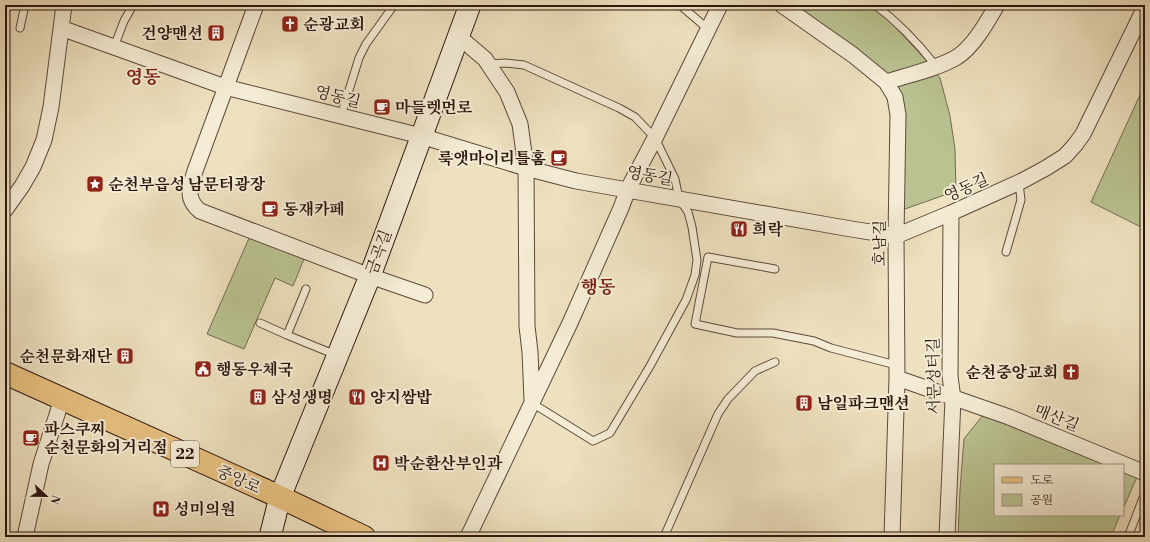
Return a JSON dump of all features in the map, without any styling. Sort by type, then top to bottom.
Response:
[{"type":"main road","name":"중앙로","points":[[5,373],[280,497],[364,537]]},
{"type":"street","points":[[5,210],[33,167],[44,140],[51,107],[64,5]]},
{"type":"street","points":[[256,5],[190,186],[190,196],[195,207],[200,211],[370,276],[425,295]]},
{"type":"street","name":"금곡길","points":[[270,537],[280,497],[370,276],[470,5]]},
{"type":"street","points":[[468,537],[576,308],[628,190],[720,5]]},
{"type":"street","name":"호남길","points":[[782,5],[853,55],[886,82],[895,97],[898,115],[896,372],[892,537]]},
{"type":"street","points":[[886,82],[936,66],[957,57],[967,48],[980,32],[997,5]]},
{"type":"street","name":"영동길","points":[[61,28],[225,87],[421,136],[526,168],[576,181],[896,236],[1019,183],[1065,156],[1083,134],[1144,10]]},
{"type":"street","points":[[458,36],[485,59],[507,92],[520,124],[526,168],[528,326],[532,403]]},
{"type":"street","name":"서문성터길","points":[[947,537],[953,399],[950,376],[951,213]]},
{"type":"street","name":"매산길","points":[[896,372],[953,399],[1009,417],[1123,464]]},
{"type":"street","points":[[25,537],[41,464],[62,399]]},
{"type":"street","name":"매산길","points":[[1124,464],[1145,473]]},
{"type":"lane","points":[[20,28],[25,5]]},
{"type":"lane","points":[[114,47],[124,21],[133,5]]},
{"type":"lane","points":[[341,116],[359,58],[366,44],[394,5]]},
{"type":"lane","points":[[680,5],[708,30]]},
{"type":"lane","points":[[875,5],[918,44],[936,66]]},
{"type":"lane","points":[[488,64],[506,63],[524,65],[630,114],[655,138],[675,180],[679,199],[688,212],[697,260],[695,275],[686,300],[650,366],[610,433],[593,441],[532,403]]},
{"type":"lane","points":[[1006,252],[1021,200],[1019,183]]},
{"type":"lane","points":[[775,269],[708,258],[695,324],[738,333],[773,333],[814,341],[896,372]]},
{"type":"lane","points":[[287,335],[306,289]]},
{"type":"lane","points":[[260,323],[338,356]]},
{"type":"lane","points":[[664,537],[718,414],[728,399],[756,371],[775,362]]},
{"type":"lane","points":[[1128,537],[1143,498],[1145,499]]},
{"type":"green space","points":[[794,5],[871,5],[884,15],[925,59],[940,78],[950,116],[955,149],[956,191],[902,210],[896,98]]},
{"type":"green space","points":[[1145,84],[1145,229],[1091,202]]},
{"type":"green space","points":[[250,236],[304,259],[293,286],[275,278],[244,349],[207,334]]},
{"type":"green space","points":[[983,415],[1104,464],[994,464],[994,516],[1120,516],[1111,537],[958,537],[964,439]]},
{"type":"green space","points":[[1124,472],[1137,477],[1124,507]]},
{"type":"place","name":"순광교회","points":[[290,24]]},
{"type":"place","name":"건양맨션","points":[[216,33]]},
{"type":"place","name":"마들렛먼로","points":[[382,107]]},
{"type":"place","name":"룩앳마이리틀홈","points":[[559,158]]},
{"type":"place","name":"순천부읍성 남문터광장","points":[[95,184]]},
{"type":"place","name":"동재카페","points":[[270,209]]},
{"type":"place","name":"희락","points":[[739,229]]},
{"type":"place","name":"순천문화재단","points":[[125,356]]},
{"type":"place","name":"행동우체국","points":[[203,369]]},
{"type":"place","name":"순천중앙교회","points":[[1071,372]]},
{"type":"place","name":"삼성생명","points":[[258,397]]},
{"type":"place","name":"양지쌈밥","points":[[357,397]]},
{"type":"place","name":"남일파크맨션","points":[[804,403]]},
{"type":"place","name":"파스쿠찌 순천문화의거리점","points":[[31,438]]},
{"type":"place","name":"박순환산부인과","points":[[381,463]]},
{"type":"place","name":"성미의원","points":[[161,509]]},
{"type":"district","name":"영동","points":[[143,77]]},
{"type":"district","name":"행동","points":[[598,287]]}]
